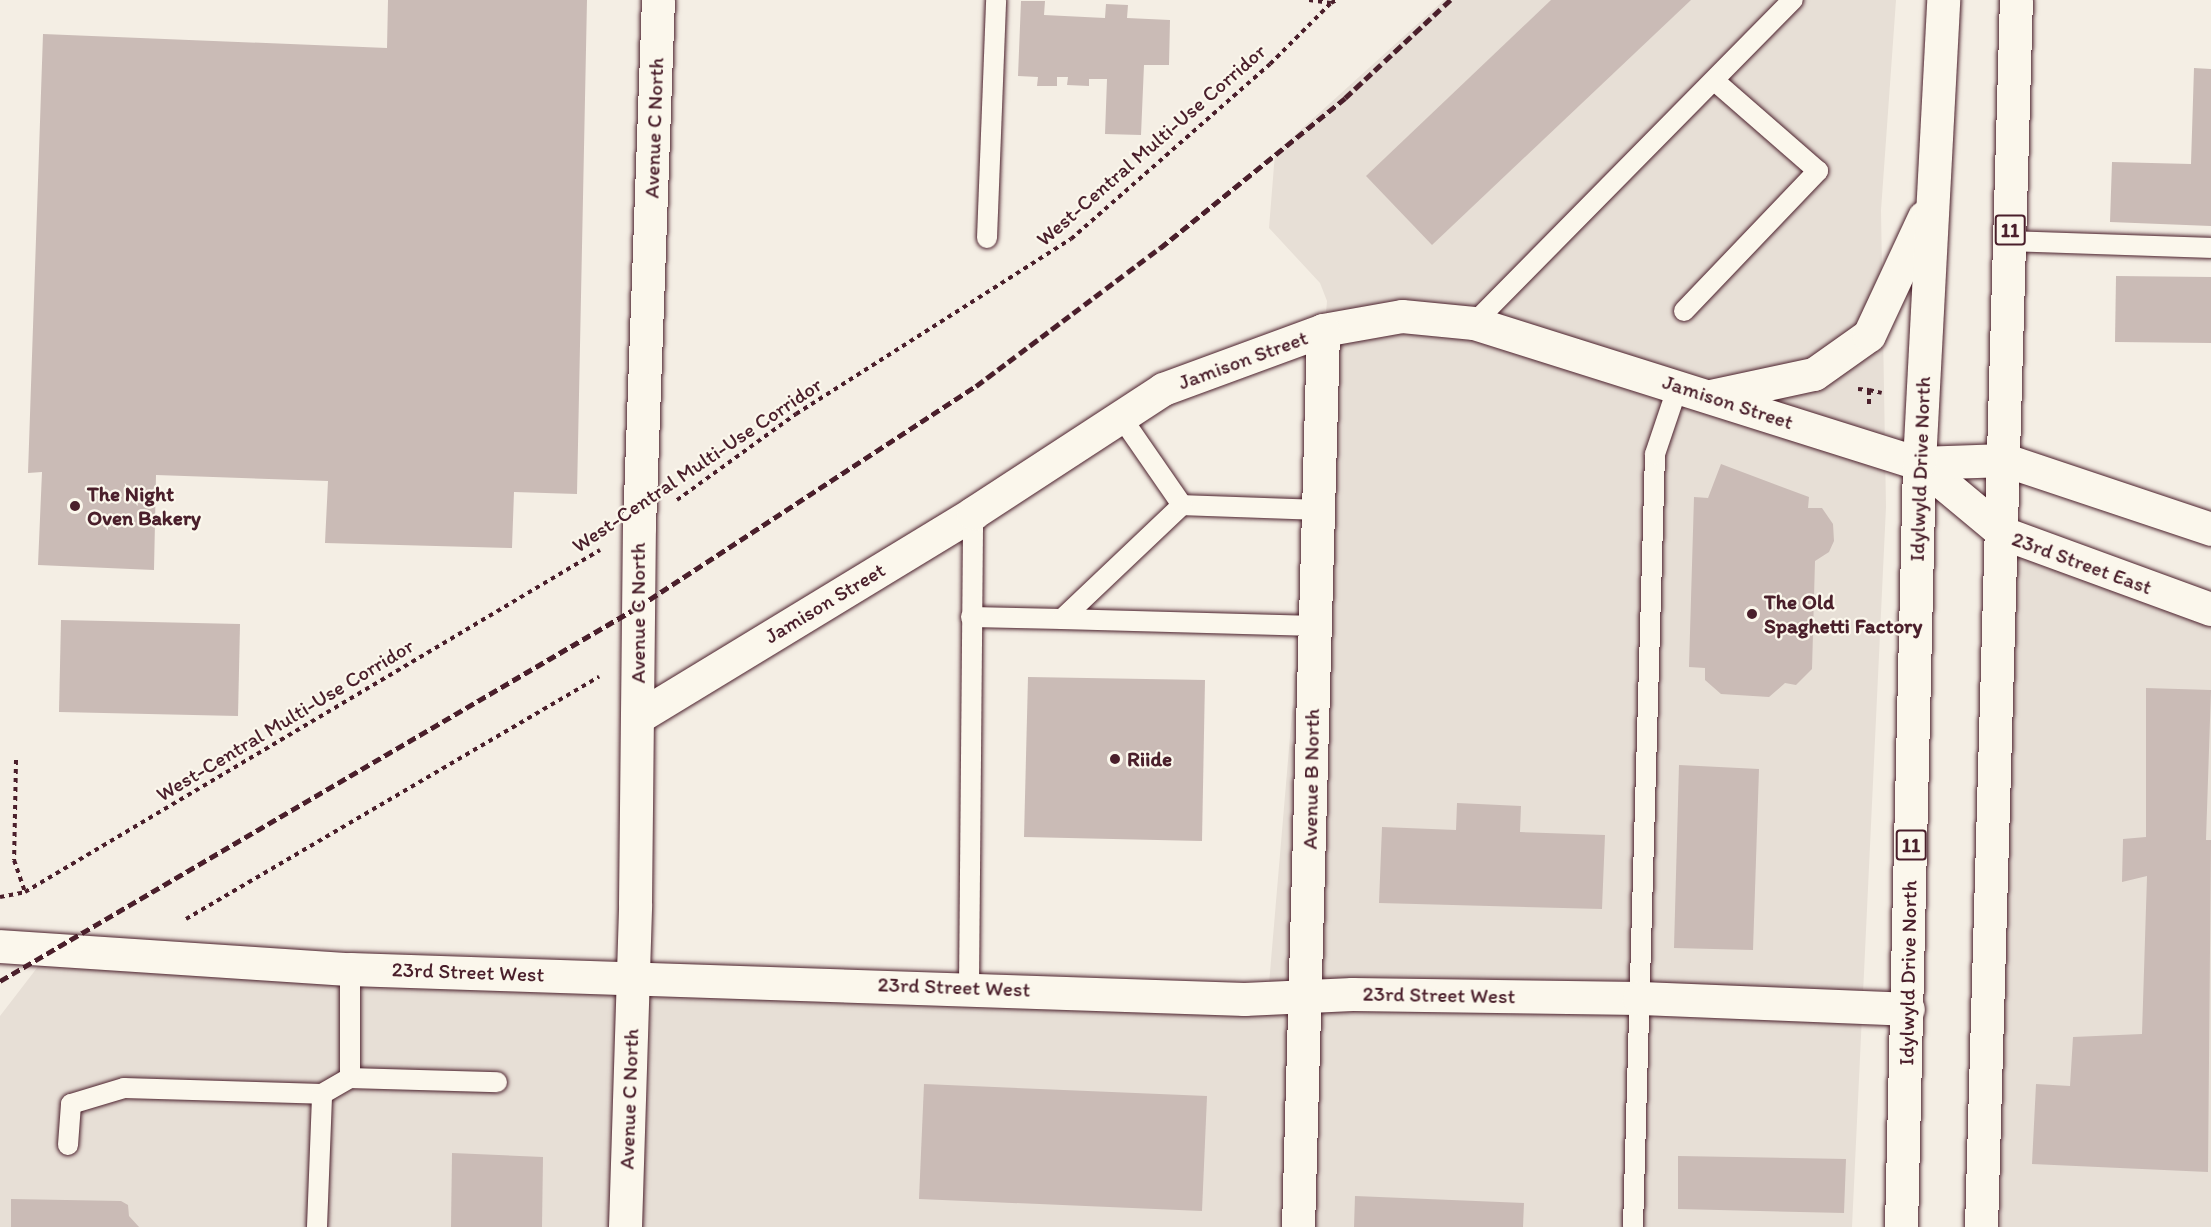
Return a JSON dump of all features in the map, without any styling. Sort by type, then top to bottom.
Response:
[{"type":"street","name":"Avenue C North","points":[[625,1227],[638,717],[639,527],[658,0]]},
{"type":"street","name":"Idylwyld Drive North","points":[[1901,1227],[1908,1009],[1919,463],[1943,0]]},
{"type":"street","name":"11","points":[[1981,1227],[2003,533],[2016,0]]},
{"type":"street","points":[[1711,396],[1814,374],[1869,334],[1931,202]]},
{"type":"street","name":"Jamison Street","points":[[638,717],[973,513],[1163,389],[1323,330],[1402,316],[1474,323],[1919,463]]},
{"type":"street","name":"Avenue B North","points":[[1298,1227],[1323,330]]},
{"type":"street","points":[[1919,463],[2005,460],[2211,529]]},
{"type":"street","name":"23rd Street East","points":[[1919,463],[2003,533],[2211,609]]},
{"type":"street","name":"23rd Street West","points":[[0,946],[350,969],[969,987],[1244,999],[1352,994],[1639,998],[1908,1009]]},
{"type":"lane","points":[[987,238],[996,0]]},
{"type":"lane","points":[[1474,323],[1716,81],[1793,0]]},
{"type":"lane","points":[[1684,311],[1818,171],[1716,81]]},
{"type":"lane","points":[[2010,241],[2211,248]]},
{"type":"lane","points":[[1633,1227],[1655,454],[1678,386]]},
{"type":"lane","points":[[1121,417],[1182,505]]},
{"type":"lane","points":[[1062,619],[1182,505],[1318,510]]},
{"type":"lane","points":[[969,987],[973,513]]},
{"type":"lane","points":[[971,617],[1315,626]]},
{"type":"lane","points":[[350,969],[350,1078]]},
{"type":"lane","points":[[68,1145],[71,1104],[124,1088],[321,1094],[350,1078],[497,1082]]},
{"type":"lane","points":[[317,1227],[321,1094]]},
{"type":"path","points":[[1308,0],[1332,3]]},
{"type":"path","name":"West-Central Multi-Use Corridor","points":[[0,897],[25,892],[639,527],[796,414],[1071,239],[1270,64],[1337,0]]},
{"type":"path","points":[[1847,388],[1882,393]]},
{"type":"path","points":[[1869,390],[1869,407]]},
{"type":"path","points":[[155,957],[177,924],[638,654]]},
{"type":"path","points":[[16,760],[14,860],[25,892]]},
{"type":"shaded area","points":[[1444,0],[1896,0],[1881,210],[1886,507],[1852,1227],[0,1227],[0,1016],[50,951],[1269,984],[1327,301],[1320,283],[1269,228],[1275,153]]},
{"type":"shaded area","points":[[2003,533],[2211,609],[2211,1227],[2001,1227]]},
{"type":"building","points":[[388,0],[587,0],[577,494],[514,492],[512,548],[325,543],[328,481],[156,475],[154,570],[38,565],[42,472],[28,473],[43,34],[387,48]]},
{"type":"building","points":[[1551,0],[1691,0],[1432,245],[1366,176]]},
{"type":"building","points":[[1021,1],[1045,1],[1044,15],[1105,18],[1106,4],[1128,5],[1127,18],[1170,20],[1169,65],[1144,65],[1141,135],[1105,134],[1107,79],[1089,79],[1089,86],[1067,85],[1068,77],[1057,77],[1057,86],[1037,86],[1038,77],[1018,76]]},
{"type":"building","points":[[2194,68],[2211,69],[2211,226],[2110,222],[2112,162],[2191,164]]},
{"type":"building","points":[[2116,276],[2211,277],[2211,343],[2115,342]]},
{"type":"building","name":"The Old Spaghetti Factory","points":[[1721,464],[1809,497],[1808,508],[1822,508],[1833,524],[1834,541],[1829,552],[1815,561],[1812,669],[1796,685],[1785,683],[1769,697],[1721,694],[1705,680],[1705,668],[1689,667],[1694,497],[1708,498]]},
{"type":"building","points":[[61,620],[240,624],[238,716],[59,712]]},
{"type":"building","name":"Riide","points":[[1028,677],[1205,680],[1202,841],[1024,837]]},
{"type":"building","points":[[2146,688],[2211,690],[2206,840],[2211,840],[2208,1172],[2032,1164],[2036,1084],[2070,1086],[2073,1037],[2142,1034],[2147,876],[2122,882],[2123,839],[2146,837]]},
{"type":"building","points":[[1679,765],[1759,769],[1753,950],[1674,948]]},
{"type":"building","points":[[1457,803],[1521,806],[1520,832],[1605,835],[1602,909],[1379,903],[1382,827],[1456,830]]},
{"type":"building","points":[[924,1084],[1207,1096],[1202,1211],[919,1199]]},
{"type":"building","points":[[452,1153],[543,1157],[542,1227],[451,1227]]},
{"type":"building","points":[[1678,1156],[1846,1159],[1844,1213],[1678,1209]]},
{"type":"building","points":[[1355,1196],[1524,1203],[1523,1227],[1354,1227]]},
{"type":"building","points":[[11,1199],[121,1201],[128,1205],[129,1216],[139,1227],[11,1227]]},
{"type":"railway","points":[[0,981],[638,607],[976,386],[1160,248],[1345,98],[1450,0]]},
{"type":"place","name":"The Night Oven Bakery","points":[[75,506]]},
{"type":"place","name":"The Old Spaghetti Factory","points":[[1752,614]]},
{"type":"place","name":"Riide","points":[[1115,759]]}]
